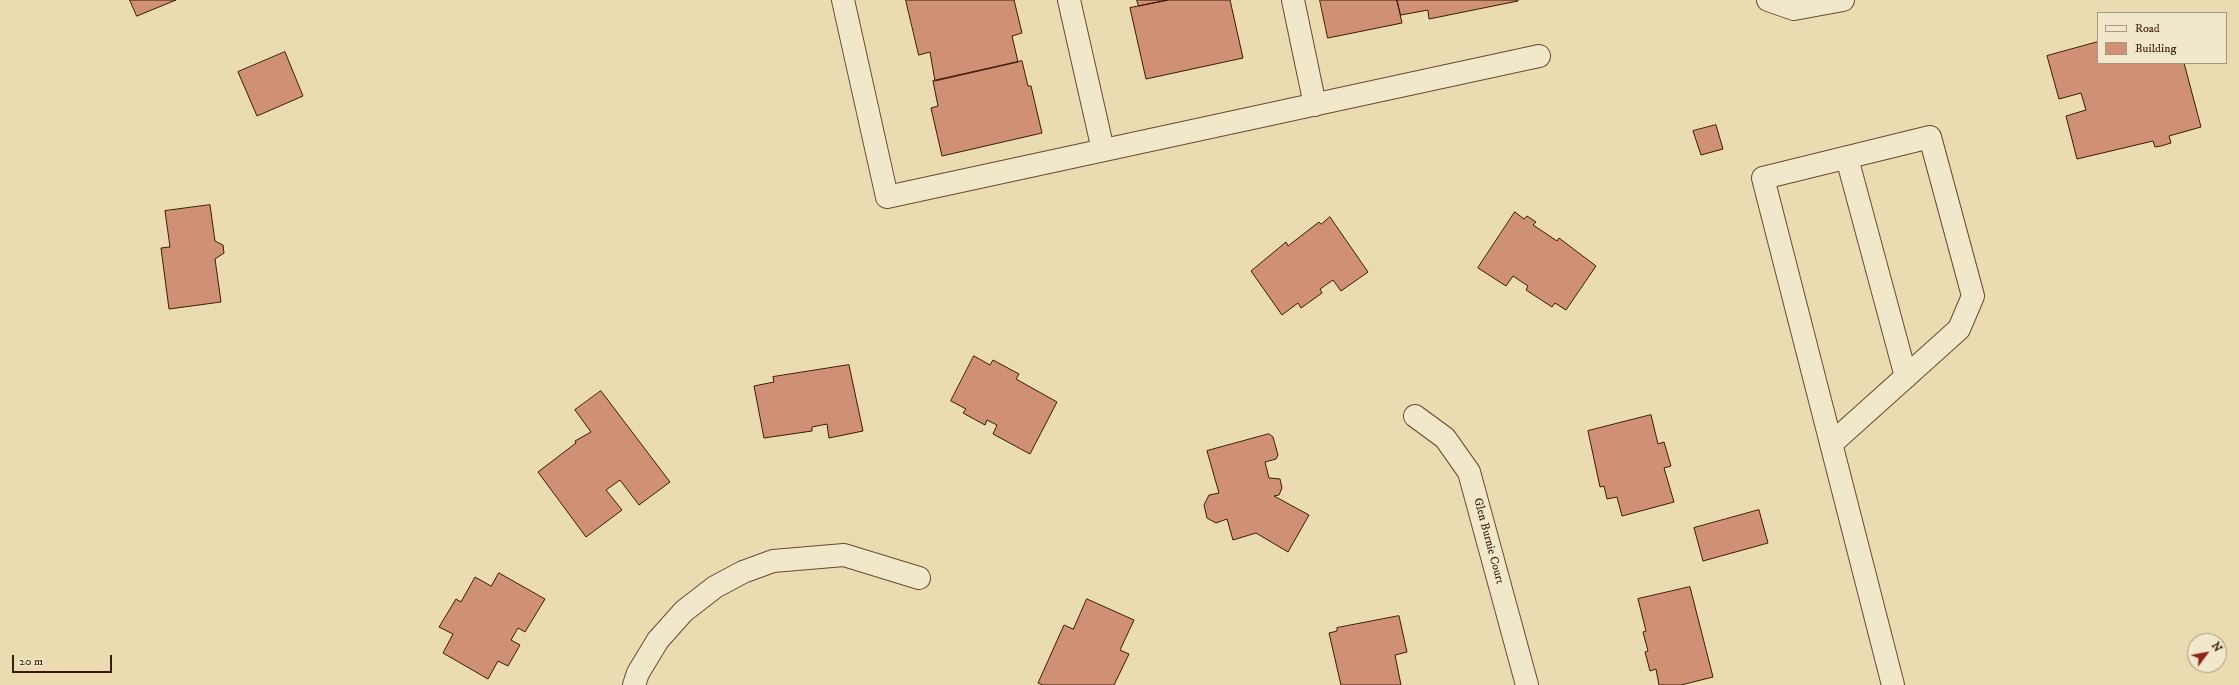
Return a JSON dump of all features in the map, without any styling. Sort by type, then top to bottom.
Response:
[{"type":"street","points":[[843,0],[887,197],[1539,56]]},
{"type":"street","points":[[1069,0],[1103,150]]},
{"type":"street","points":[[1292,0],[1315,105]]},
{"type":"street","points":[[1768,0],[1794,9],[1843,0]]},
{"type":"street","points":[[1831,444],[1959,329],[1973,296],[1930,137],[1763,178],[1831,444],[1893,685]]},
{"type":"street","points":[[1847,158],[1906,377]]},
{"type":"street","name":"Glen Burnie Court","points":[[1415,416],[1445,438],[1469,472],[1527,685]]},
{"type":"street","points":[[634,685],[638,673],[658,640],[684,611],[715,587],[744,572],[773,561],[844,556],[919,578]]},
{"type":"building","points":[[130,0],[176,0],[137,16]]},
{"type":"building","points":[[906,0],[1014,0],[1022,33],[1012,36],[1018,62],[935,81],[930,52],[919,55]]},
{"type":"building","points":[[1137,0],[1168,0],[1139,6]]},
{"type":"building","points":[[1168,0],[1230,0],[1243,58],[1146,79],[1130,8]]},
{"type":"building","points":[[1320,0],[1397,0],[1402,23],[1328,38]]},
{"type":"building","points":[[1397,0],[1518,1],[1429,19],[1428,10],[1401,15]]},
{"type":"building","points":[[2097,42],[2097,64],[2184,64],[2201,127],[2169,136],[2171,143],[2161,146],[2155,147],[2153,141],[2077,159],[2066,116],[2086,110],[2081,93],[2059,99],[2047,56]]},
{"type":"building","points":[[285,52],[303,96],[257,116],[238,72]]},
{"type":"building","points":[[1022,61],[1028,86],[1031,86],[1042,133],[942,156],[931,108],[938,106],[933,81]]},
{"type":"building","points":[[1716,125],[1723,149],[1701,155],[1693,131]]},
{"type":"building","points":[[210,205],[215,241],[223,245],[224,253],[215,259],[221,302],[169,309],[161,248],[170,247],[165,211]]},
{"type":"building","points":[[1515,212],[1524,219],[1527,216],[1536,222],[1533,225],[1557,241],[1559,238],[1596,266],[1566,310],[1555,303],[1552,307],[1526,290],[1528,286],[1513,276],[1506,286],[1478,268]]},
{"type":"building","points":[[1330,217],[1368,272],[1341,291],[1333,280],[1320,289],[1322,293],[1301,308],[1298,303],[1282,315],[1251,271],[1286,242],[1288,246],[1319,222],[1321,224]]},
{"type":"building","points":[[974,356],[990,365],[993,360],[1019,374],[1016,379],[1057,402],[1030,454],[993,434],[997,425],[987,420],[985,425],[963,413],[966,409],[951,401]]},
{"type":"building","points":[[849,365],[863,431],[829,438],[827,424],[812,427],[812,431],[764,438],[754,386],[774,382],[773,377]]},
{"type":"building","points":[[601,391],[670,482],[639,505],[620,480],[606,490],[622,510],[586,537],[538,472],[576,443],[575,441],[591,432],[575,410]]},
{"type":"building","points":[[1651,415],[1658,444],[1664,442],[1671,466],[1664,468],[1674,502],[1622,516],[1617,497],[1607,499],[1604,486],[1600,487],[1588,431]]},
{"type":"building","points":[[1269,434],[1273,437],[1278,455],[1276,459],[1265,462],[1269,478],[1280,479],[1282,488],[1279,495],[1274,496],[1309,515],[1288,552],[1256,533],[1233,540],[1227,519],[1216,523],[1207,518],[1204,505],[1209,495],[1219,493],[1207,451]]},
{"type":"building","points":[[1759,510],[1768,543],[1703,561],[1694,528]]},
{"type":"building","points":[[499,573],[545,599],[525,632],[518,628],[511,640],[520,645],[508,666],[498,661],[488,679],[443,653],[453,634],[439,627],[456,599],[461,602],[475,577],[491,586]]},
{"type":"building","points":[[1690,587],[1713,677],[1681,685],[1659,685],[1656,669],[1650,671],[1645,652],[1648,651],[1643,632],[1646,631],[1638,599]]},
{"type":"building","points":[[1087,599],[1134,620],[1120,650],[1129,654],[1114,685],[1043,685],[1038,683],[1064,625],[1073,629]]},
{"type":"building","points":[[1399,616],[1407,652],[1395,655],[1401,685],[1341,685],[1329,633],[1337,631],[1337,628]]}]
